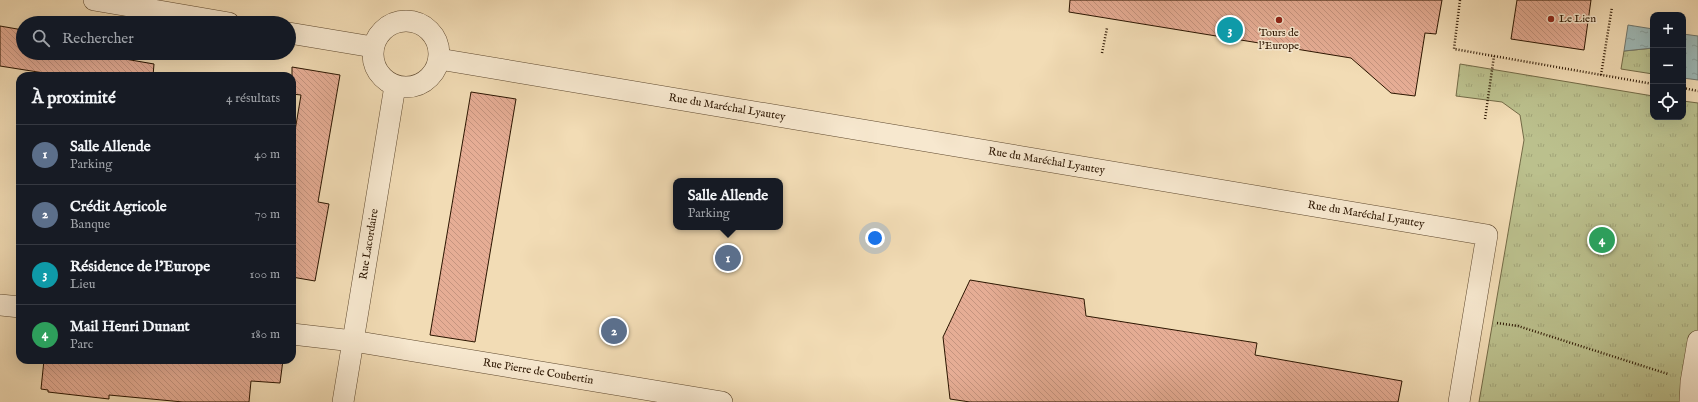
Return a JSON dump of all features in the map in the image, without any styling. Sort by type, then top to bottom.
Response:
[{"type":"street","points":[[94,0],[188,16]]},
{"type":"street","points":[[401,21],[411,21],[424,26],[434,36],[438,45],[439,59],[434,71],[423,83],[407,87],[395,86],[385,80],[377,71],[373,59],[373,47],[377,36],[390,25],[401,21]]},
{"type":"street","points":[[296,34],[373,47]]},
{"type":"street","name":"Rue du Maréchal Lyautey","points":[[439,59],[1487,235],[1459,402]]},
{"type":"street","name":"Rue Lacordaire","points":[[342,402],[395,86]]},
{"type":"street","points":[[0,305],[16,307]]},
{"type":"street","name":"Rue Pierre de Coubertin","points":[[296,334],[353,341],[722,402]]},
{"type":"street","points":[[1690,402],[1691,382],[1698,341]]},
{"type":"path","points":[[1460,0],[1454,49],[1650,83]]},
{"type":"path","points":[[1601,75],[1612,7]]},
{"type":"path","points":[[1102,53],[1107,28]]},
{"type":"path","points":[[1485,118],[1494,56]]},
{"type":"path","points":[[1686,89],[1698,91]]},
{"type":"path","points":[[1472,325],[1488,322],[1518,326],[1691,382]]},
{"type":"green space","points":[[1650,48],[1650,74],[1621,69],[1624,51]]},
{"type":"green space","points":[[1460,64],[1650,96],[1650,120],[1686,120],[1686,101],[1698,103],[1698,341],[1690,402],[1479,402],[1524,140],[1520,115],[1502,102],[1456,96]]},
{"type":"water","points":[[1628,25],[1650,29],[1650,48],[1624,51]]},
{"type":"water","points":[[1686,34],[1698,36],[1698,80],[1686,78]]},
{"type":"building","points":[[1070,0],[1442,0],[1436,34],[1425,33],[1415,96],[1391,93],[1351,58],[1069,12]]},
{"type":"building","name":"Le Lien","points":[[1517,0],[1591,0],[1584,50],[1511,39]]},
{"type":"building","points":[[0,26],[16,29],[16,60],[131,60],[154,64],[153,72],[38,72],[0,66]]},
{"type":"building","points":[[292,67],[340,75],[318,202],[329,204],[315,281],[296,278],[296,125],[301,95],[296,94],[296,72],[292,72]]},
{"type":"building","points":[[471,92],[516,99],[475,342],[430,335]]},
{"type":"building","points":[[970,280],[1084,299],[1086,316],[1257,343],[1255,355],[1402,381],[1398,402],[970,402],[950,399],[943,337]]},
{"type":"building","points":[[44,364],[282,364],[280,383],[251,381],[249,402],[183,402],[109,395],[109,399],[48,392],[48,390],[41,389]]},
{"type":"place","name":"Le Lien","points":[[1551,19]]},
{"type":"place","name":"Tours de l'Europe","points":[[1279,20]]},
{"type":"place","name":"Résidence de l'Europe","points":[[1230,30]]},
{"type":"place","name":"Mail Henri Dunant","points":[[1602,240]]},
{"type":"place","name":"Salle Allende","points":[[728,258]]},
{"type":"place","name":"Crédit Agricole","points":[[614,331]]}]
